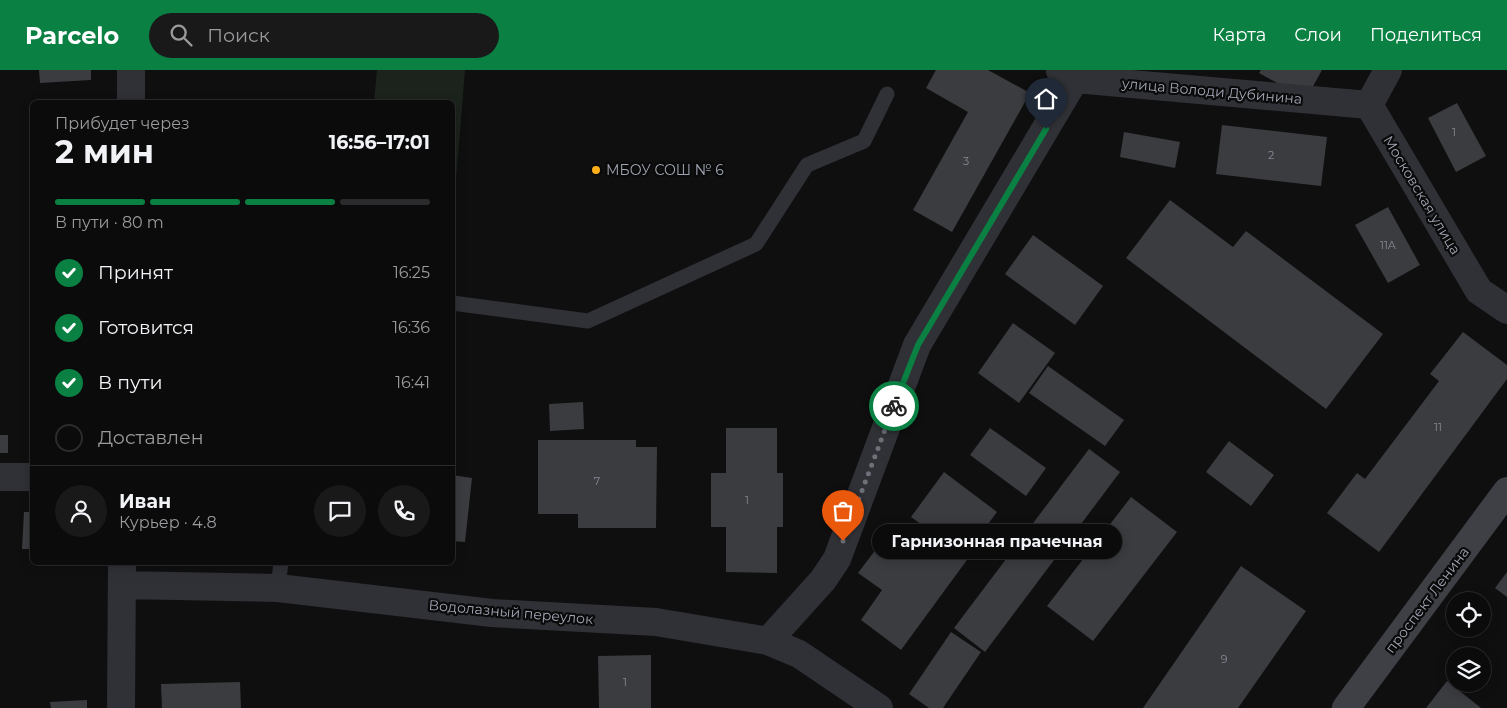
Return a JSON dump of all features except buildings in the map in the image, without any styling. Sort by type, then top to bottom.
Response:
[{"type":"main road","name":"проспект Ленина","points":[[1346,708],[1507,492]]},
{"type":"street","points":[[131,70],[131,100]]},
{"type":"street","points":[[1368,105],[1388,70]]},
{"type":"street","points":[[768,640],[823,580],[837,559],[918,345],[1071,73]]},
{"type":"street","name":"улица Володи Дубинина","points":[[1071,73],[1368,105]]},
{"type":"street","name":"Московская улица","points":[[1368,105],[1479,291],[1507,310]]},
{"type":"street","points":[[0,477],[30,477]]},
{"type":"street","points":[[121,708],[122,574]]},
{"type":"street","name":"Водолазный переулок","points":[[122,574],[280,575],[492,613],[656,622],[768,640],[799,654],[879,708]]},
{"type":"lane","points":[[455,303],[588,321],[756,244],[807,165],[864,141],[887,94]]},
{"type":"shaded area","points":[[377,70],[465,70],[455,192],[455,100],[374,100]]},
{"type":"way so far","points":[[843,541],[894,406]]},
{"type":"place","name":"МБОУ СОШ № 6","points":[[596,170]]},
{"type":"place","name":"Гарнизонная прачечная","points":[[843,541]]},
{"type":"route","points":[[894,406],[918,345],[1046,129]]}]
